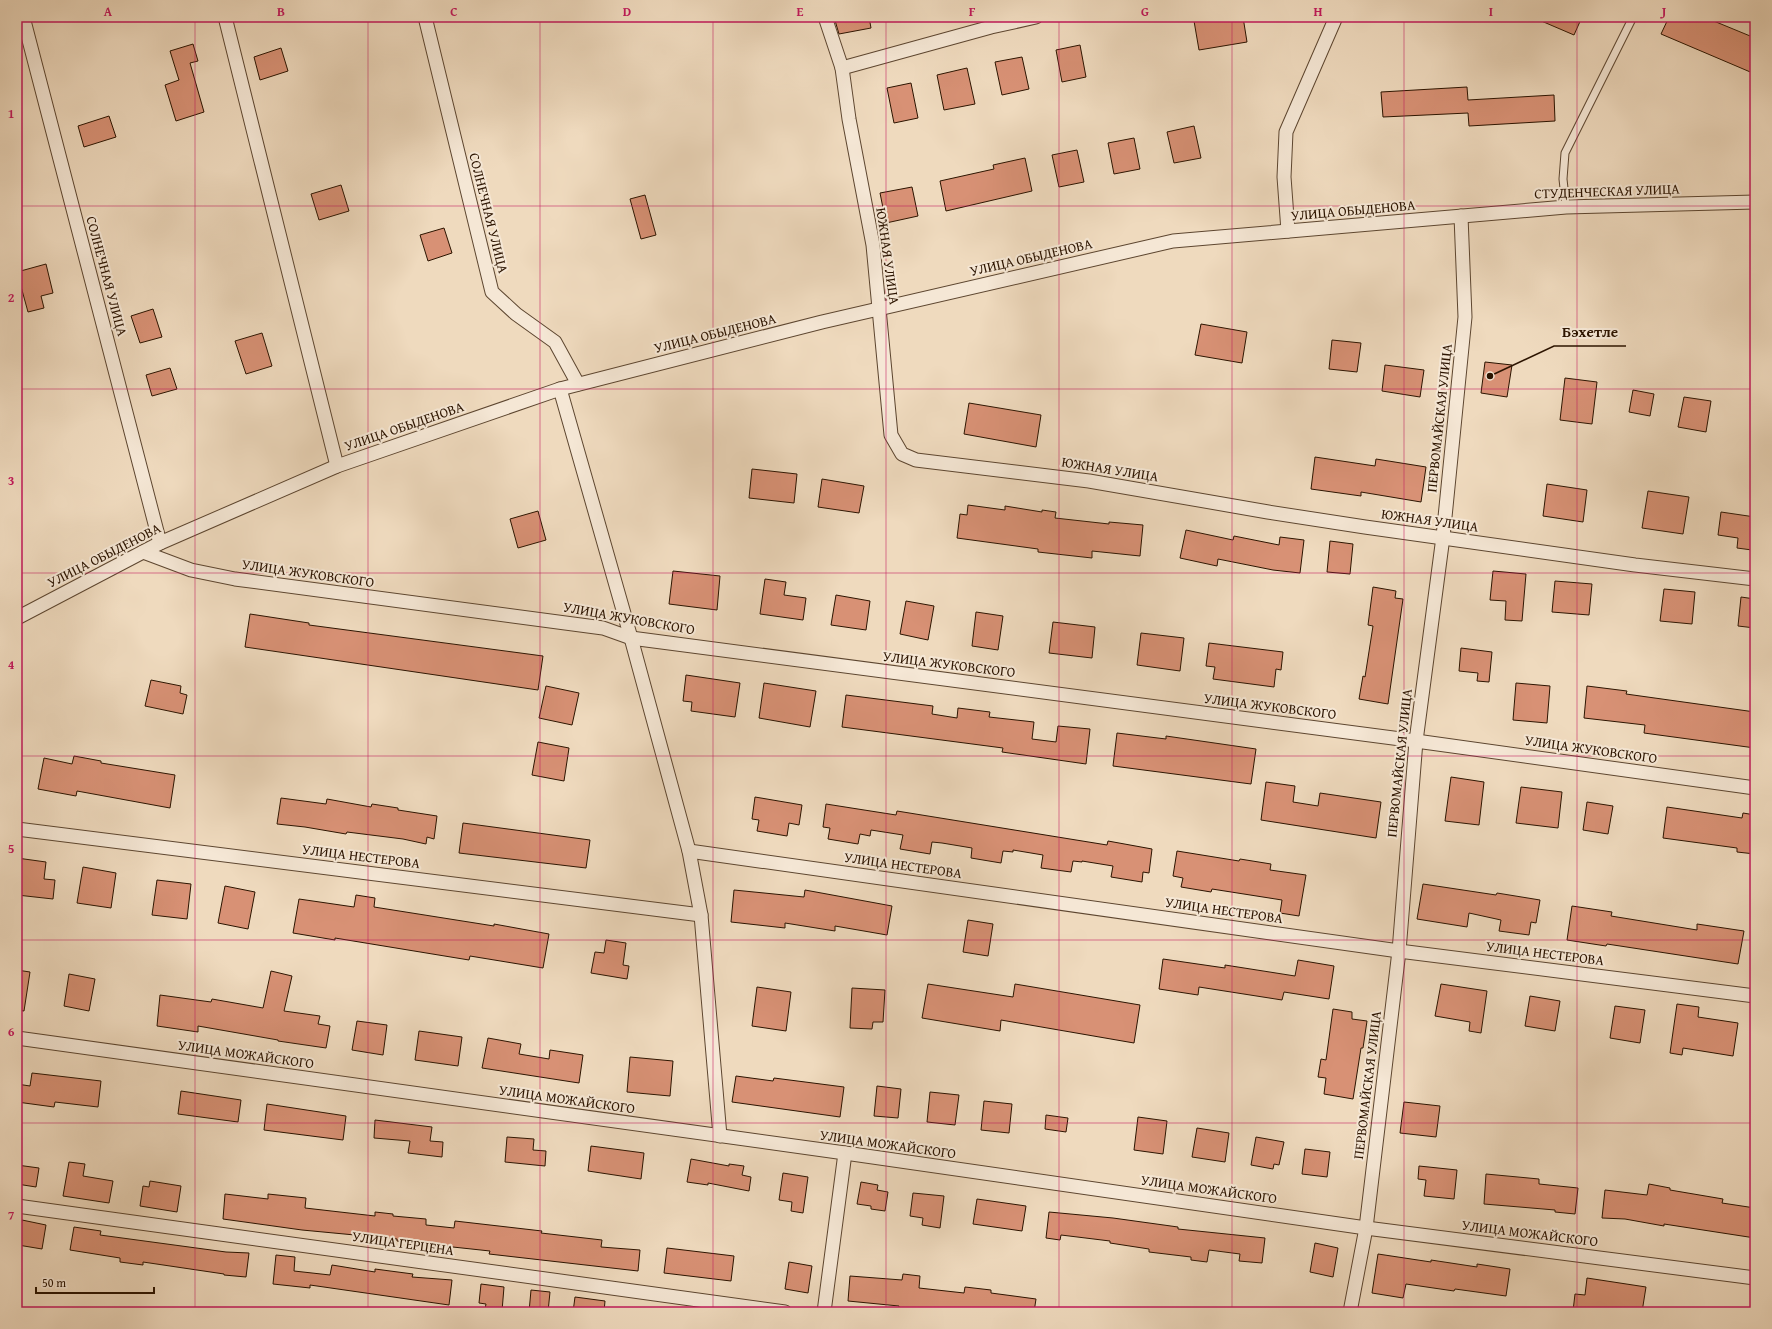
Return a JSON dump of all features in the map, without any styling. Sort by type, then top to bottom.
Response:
[{"type":"street","name":"СОЛНЕЧНАЯ УЛИЦА","points":[[23,17],[160,543]]},
{"type":"street","points":[[225,17],[337,466]]},
{"type":"street","name":"СОЛНЕЧНАЯ УЛИЦА","points":[[425,17],[492,292],[516,314],[555,342],[578,384]]},
{"type":"street","name":"ЮЖНАЯ УЛИЦА","points":[[825,17],[842,68],[849,119],[873,245],[891,435],[902,454],[916,460],[1089,481],[1276,514],[1635,565],[1755,579]]},
{"type":"street","points":[[842,68],[991,27],[1036,17]]},
{"type":"street","points":[[1288,231],[1284,177],[1286,132],[1336,17]]},
{"type":"street","name":"СТУДЕНЧЕСКАЯ УЛИЦА","points":[[1461,216],[1566,207],[1755,202]]},
{"type":"street","name":"УЛИЦА ОБЫДЕНОВА","points":[[17,618],[160,543],[337,466],[560,389],[880,308],[1173,241],[1461,216]]},
{"type":"street","name":"ПЕРВОМАЙСКАЯ УЛИЦА","points":[[1350,1312],[1366,1228],[1399,950],[1416,741],[1443,537],[1465,317],[1461,216]]},
{"type":"street","points":[[560,389],[631,638],[689,851],[701,915],[720,1136]]},
{"type":"street","name":"УЛИЦА ЖУКОВСКОГО","points":[[143,552],[191,570],[235,579],[602,628],[631,638],[1416,741],[1755,788]]},
{"type":"street","name":"УЛИЦА НЕСТЕРОВА","points":[[17,829],[701,915]]},
{"type":"street","name":"УЛИЦА НЕСТЕРОВА","points":[[689,851],[1399,950],[1755,996]]},
{"type":"street","name":"УЛИЦА МОЖАЙСКОГО","points":[[17,1038],[845,1153],[1366,1228],[1755,1278]]},
{"type":"street","points":[[824,1312],[845,1153]]},
{"type":"street","name":"УЛИЦА ГЕРЦЕНА","points":[[17,1206],[785,1312]]},
{"type":"lane","points":[[1566,207],[1563,179],[1565,153],[1633,17]]},
{"type":"building","points":[[834,17],[869,17],[871,28],[839,34]]},
{"type":"building","points":[[1215,17],[1243,17],[1247,42],[1199,50],[1194,21]]},
{"type":"building","points":[[1532,17],[1582,17],[1574,35]]},
{"type":"building","points":[[1669,17],[1704,17],[1755,38],[1755,74],[1661,34]]},
{"type":"building","points":[[193,44],[198,61],[190,63],[204,112],[176,121],[165,85],[179,80],[170,51]]},
{"type":"building","points":[[1080,45],[1086,77],[1062,82],[1056,50]]},
{"type":"building","points":[[281,48],[288,71],[260,80],[254,57]]},
{"type":"building","points":[[1022,57],[1029,89],[1002,95],[995,62]]},
{"type":"building","points":[[967,68],[975,104],[944,110],[937,75]]},
{"type":"building","points":[[911,83],[918,118],[894,123],[887,88]]},
{"type":"building","points":[[1467,87],[1468,100],[1554,95],[1555,121],[1469,126],[1468,113],[1383,117],[1381,92]]},
{"type":"building","points":[[109,116],[116,137],[84,147],[78,126]]},
{"type":"building","points":[[1194,126],[1201,158],[1174,163],[1167,132]]},
{"type":"building","points":[[1134,138],[1140,169],[1114,174],[1108,143]]},
{"type":"building","points":[[1077,150],[1084,182],[1059,187],[1052,155]]},
{"type":"building","points":[[1025,158],[1032,191],[946,211],[940,181],[994,169],[993,165]]},
{"type":"building","points":[[341,185],[349,211],[319,220],[311,194]]},
{"type":"building","points":[[912,187],[918,216],[886,223],[880,193]]},
{"type":"building","points":[[645,195],[656,235],[641,239],[630,199]]},
{"type":"building","points":[[444,228],[452,253],[428,261],[420,235]]},
{"type":"building","points":[[46,264],[53,293],[41,296],[44,308],[28,312],[17,272]]},
{"type":"building","points":[[153,309],[162,337],[140,343],[131,316]]},
{"type":"building","points":[[1201,324],[1247,332],[1242,363],[1195,355]]},
{"type":"building","points":[[262,333],[272,366],[246,374],[235,341]]},
{"type":"building","points":[[1332,340],[1361,343],[1357,372],[1329,369]]},
{"type":"building","points":[[1485,362],[1512,365],[1507,397],[1481,393]]},
{"type":"building","points":[[1385,365],[1424,370],[1420,397],[1382,391]]},
{"type":"building","points":[[170,368],[177,389],[152,396],[146,375]]},
{"type":"building","points":[[1565,378],[1597,382],[1592,424],[1560,420]]},
{"type":"building","points":[[1633,390],[1654,394],[1650,416],[1629,412]]},
{"type":"building","points":[[1684,397],[1711,401],[1706,432],[1678,427]]},
{"type":"building","points":[[969,403],[1041,415],[1036,447],[964,434]]},
{"type":"building","points":[[1315,457],[1375,466],[1376,459],[1426,467],[1421,502],[1361,492],[1361,496],[1311,489]]},
{"type":"building","points":[[752,469],[797,474],[794,503],[749,498]]},
{"type":"building","points":[[822,479],[864,486],[859,513],[818,507]]},
{"type":"building","points":[[1547,484],[1587,490],[1583,522],[1543,516]]},
{"type":"building","points":[[1648,491],[1689,497],[1683,534],[1642,528]]},
{"type":"building","points":[[968,505],[1005,510],[1005,506],[1042,512],[1042,510],[1056,512],[1055,518],[1109,524],[1109,522],[1143,525],[1140,556],[1092,551],[1092,558],[1038,552],[1038,549],[957,538],[960,514],[967,515]]},
{"type":"building","points":[[538,511],[546,540],[518,548],[510,519]]},
{"type":"building","points":[[1721,512],[1755,517],[1752,550],[1737,548],[1738,538],[1718,535]]},
{"type":"building","points":[[1186,530],[1233,540],[1234,536],[1279,545],[1280,537],[1304,540],[1300,573],[1273,570],[1218,559],[1217,566],[1180,558]]},
{"type":"building","points":[[1330,541],[1353,544],[1350,574],[1327,572]]},
{"type":"building","points":[[673,571],[720,576],[717,610],[669,604]]},
{"type":"building","points":[[1493,571],[1526,574],[1522,621],[1505,620],[1506,601],[1490,600]]},
{"type":"building","points":[[765,579],[786,582],[784,595],[806,598],[803,620],[760,614]]},
{"type":"building","points":[[1555,581],[1592,584],[1589,615],[1552,612]]},
{"type":"building","points":[[1373,587],[1396,591],[1395,598],[1403,599],[1388,704],[1359,699],[1363,676],[1365,677],[1373,626],[1368,625]]},
{"type":"building","points":[[1664,589],[1695,592],[1692,624],[1660,621]]},
{"type":"building","points":[[836,595],[870,601],[866,630],[831,625]]},
{"type":"building","points":[[1741,597],[1755,599],[1755,628],[1738,626]]},
{"type":"building","points":[[906,601],[934,606],[928,640],[900,634]]},
{"type":"building","points":[[976,612],[1003,616],[998,650],[972,646]]},
{"type":"building","points":[[250,614],[309,623],[309,625],[543,656],[538,690],[245,647]]},
{"type":"building","points":[[1053,622],[1095,627],[1092,658],[1049,653]]},
{"type":"building","points":[[1141,633],[1184,638],[1180,671],[1137,665]]},
{"type":"building","points":[[1209,643],[1283,652],[1281,670],[1276,669],[1274,687],[1213,679],[1215,667],[1206,666]]},
{"type":"building","points":[[1461,648],[1492,652],[1489,682],[1477,681],[1478,673],[1459,671]]},
{"type":"building","points":[[686,675],[740,683],[735,717],[691,711],[692,702],[683,701]]},
{"type":"building","points":[[151,680],[181,686],[180,693],[187,695],[183,714],[145,706]]},
{"type":"building","points":[[764,683],[816,691],[810,727],[759,718]]},
{"type":"building","points":[[1516,683],[1550,686],[1547,723],[1513,720]]},
{"type":"building","points":[[546,686],[579,693],[572,725],[539,718]]},
{"type":"building","points":[[1587,686],[1627,691],[1626,694],[1755,712],[1755,748],[1644,733],[1645,725],[1584,718]]},
{"type":"building","points":[[846,695],[933,706],[932,714],[957,718],[958,708],[990,712],[989,717],[1034,722],[1032,739],[1056,742],[1058,726],[1090,729],[1086,764],[1002,752],[1003,748],[842,727]]},
{"type":"building","points":[[1117,733],[1166,739],[1166,736],[1256,749],[1251,784],[1113,766]]},
{"type":"building","points":[[538,742],[569,748],[564,781],[532,775]]},
{"type":"building","points":[[74,756],[101,761],[101,763],[175,775],[170,808],[77,791],[76,796],[38,789],[44,758],[72,764]]},
{"type":"building","points":[[1451,777],[1484,782],[1479,825],[1445,821]]},
{"type":"building","points":[[1266,782],[1295,786],[1293,802],[1318,806],[1320,793],[1381,802],[1376,838],[1261,820]]},
{"type":"building","points":[[1521,787],[1562,792],[1558,828],[1516,823]]},
{"type":"building","points":[[755,797],[802,805],[799,825],[789,823],[787,836],[757,831],[759,820],[752,819]]},
{"type":"building","points":[[281,798],[326,804],[327,799],[371,807],[372,804],[437,816],[434,839],[427,837],[426,844],[403,839],[347,832],[346,834],[277,824]]},
{"type":"building","points":[[1587,802],[1613,806],[1608,834],[1583,830]]},
{"type":"building","points":[[826,804],[896,815],[897,811],[1107,845],[1108,841],[1152,849],[1149,873],[1143,872],[1142,882],[1111,877],[1113,866],[1082,861],[1073,861],[1071,872],[1041,868],[1043,855],[1013,850],[1013,852],[1003,851],[1001,863],[971,858],[972,848],[932,842],[930,854],[900,849],[903,835],[871,830],[870,836],[860,834],[858,844],[828,839],[830,828],[823,827]]},
{"type":"building","points":[[1667,807],[1742,818],[1743,813],[1755,815],[1755,854],[1737,852],[1737,848],[1663,838]]},
{"type":"building","points":[[463,823],[590,840],[586,868],[459,853]]},
{"type":"building","points":[[1177,851],[1239,861],[1240,859],[1271,864],[1270,870],[1306,875],[1299,916],[1280,913],[1282,900],[1212,889],[1211,892],[1181,887],[1183,878],[1173,876]]},
{"type":"building","points":[[17,858],[46,862],[44,879],[55,880],[53,899],[17,895]]},
{"type":"building","points":[[83,867],[116,873],[111,908],[77,903]]},
{"type":"building","points":[[157,880],[191,884],[187,919],[152,915]]},
{"type":"building","points":[[1423,884],[1540,900],[1536,923],[1531,922],[1529,935],[1499,931],[1501,920],[1469,913],[1467,927],[1417,919]]},
{"type":"building","points":[[225,886],[255,892],[248,929],[218,923]]},
{"type":"building","points":[[734,890],[804,897],[805,890],[892,906],[887,935],[835,926],[835,931],[785,923],[785,928],[731,922]]},
{"type":"building","points":[[356,895],[375,898],[374,907],[494,926],[494,924],[549,934],[543,968],[470,956],[469,960],[335,938],[335,940],[293,933],[299,899],[354,907]]},
{"type":"building","points":[[1572,906],[1612,912],[1611,916],[1697,930],[1697,924],[1744,931],[1738,964],[1607,944],[1606,946],[1567,940]]},
{"type":"building","points":[[968,920],[993,924],[988,956],[963,952]]},
{"type":"building","points":[[606,940],[626,943],[623,965],[629,966],[627,979],[591,973],[595,952],[604,953]]},
{"type":"building","points":[[1163,959],[1225,968],[1225,965],[1295,976],[1298,960],[1334,966],[1329,999],[1284,992],[1282,1000],[1199,987],[1198,995],[1159,989]]},
{"type":"building","points":[[17,970],[30,972],[24,1011],[17,1010]]},
{"type":"building","points":[[271,971],[292,976],[284,1011],[320,1016],[318,1024],[330,1026],[326,1048],[278,1041],[198,1026],[198,1032],[157,1026],[160,995],[211,1002],[212,999],[263,1008]]},
{"type":"building","points":[[69,974],[95,979],[89,1011],[64,1006]]},
{"type":"building","points":[[928,984],[1013,997],[1015,984],[1140,1005],[1134,1043],[1001,1020],[1000,1031],[922,1018]]},
{"type":"building","points":[[1441,984],[1487,991],[1481,1033],[1469,1031],[1470,1022],[1435,1016]]},
{"type":"building","points":[[757,987],[791,992],[786,1031],[752,1026]]},
{"type":"building","points":[[852,988],[885,990],[883,1022],[873,1022],[872,1029],[850,1028]]},
{"type":"building","points":[[1530,996],[1560,1001],[1555,1031],[1525,1026]]},
{"type":"building","points":[[1677,1004],[1699,1007],[1698,1017],[1738,1023],[1733,1056],[1683,1048],[1682,1055],[1670,1053]]},
{"type":"building","points":[[1615,1006],[1645,1010],[1640,1043],[1610,1038]]},
{"type":"building","points":[[1333,1009],[1352,1012],[1352,1019],[1367,1021],[1353,1099],[1324,1094],[1326,1078],[1318,1077],[1321,1059],[1326,1060]]},
{"type":"building","points":[[357,1021],[387,1025],[383,1055],[352,1050]]},
{"type":"building","points":[[419,1031],[462,1037],[458,1066],[415,1060]]},
{"type":"building","points":[[488,1038],[521,1044],[519,1054],[549,1059],[550,1050],[583,1055],[579,1083],[482,1068]]},
{"type":"building","points":[[630,1057],[673,1061],[670,1096],[627,1092]]},
{"type":"building","points":[[32,1073],[101,1081],[98,1107],[55,1102],[54,1107],[17,1102],[17,1084],[30,1086]]},
{"type":"building","points":[[736,1076],[773,1081],[774,1078],[844,1087],[840,1117],[732,1102]]},
{"type":"building","points":[[877,1086],[901,1089],[898,1118],[874,1116]]},
{"type":"building","points":[[181,1091],[241,1100],[238,1122],[178,1114]]},
{"type":"building","points":[[930,1092],[959,1095],[955,1125],[927,1122]]},
{"type":"building","points":[[984,1101],[1012,1104],[1009,1133],[981,1130]]},
{"type":"building","points":[[1404,1102],[1440,1106],[1436,1137],[1400,1133]]},
{"type":"building","points":[[267,1104],[346,1116],[343,1140],[264,1130]]},
{"type":"building","points":[[1046,1115],[1068,1118],[1066,1132],[1045,1129]]},
{"type":"building","points":[[1138,1117],[1167,1121],[1163,1154],[1134,1150]]},
{"type":"building","points":[[375,1120],[432,1127],[430,1141],[443,1142],[442,1157],[408,1153],[410,1141],[374,1138]]},
{"type":"building","points":[[1197,1128],[1229,1133],[1225,1162],[1192,1157]]},
{"type":"building","points":[[507,1137],[534,1139],[533,1150],[546,1151],[545,1166],[505,1162]]},
{"type":"building","points":[[1256,1137],[1284,1142],[1279,1165],[1274,1164],[1273,1169],[1251,1165]]},
{"type":"building","points":[[591,1146],[644,1153],[641,1179],[588,1171]]},
{"type":"building","points":[[1305,1149],[1330,1152],[1327,1177],[1302,1174]]},
{"type":"building","points":[[691,1159],[729,1166],[729,1164],[744,1166],[742,1175],[751,1177],[749,1191],[708,1183],[708,1185],[687,1182]]},
{"type":"building","points":[[69,1162],[85,1164],[83,1176],[113,1181],[109,1203],[63,1196]]},
{"type":"building","points":[[17,1165],[39,1168],[36,1187],[17,1184]]},
{"type":"building","points":[[1419,1166],[1457,1170],[1454,1199],[1424,1196],[1426,1180],[1418,1179]]},
{"type":"building","points":[[783,1173],[808,1177],[803,1213],[791,1211],[792,1202],[779,1200]]},
{"type":"building","points":[[1486,1174],[1539,1179],[1539,1184],[1578,1188],[1575,1214],[1555,1212],[1555,1210],[1484,1204]]},
{"type":"building","points":[[150,1181],[181,1186],[177,1212],[140,1206],[143,1186],[149,1187]]},
{"type":"building","points":[[861,1182],[878,1185],[877,1190],[888,1192],[885,1211],[871,1209],[871,1206],[857,1204]]},
{"type":"building","points":[[1649,1184],[1670,1188],[1670,1190],[1723,1199],[1722,1203],[1755,1208],[1755,1238],[1664,1224],[1664,1226],[1625,1219],[1602,1218],[1605,1190],[1647,1195]]},
{"type":"building","points":[[913,1193],[944,1196],[940,1228],[922,1225],[923,1218],[910,1216]]},
{"type":"building","points":[[225,1194],[268,1199],[268,1194],[306,1198],[305,1208],[375,1216],[375,1212],[393,1214],[393,1216],[426,1219],[426,1225],[454,1228],[455,1221],[542,1231],[541,1233],[602,1240],[601,1247],[640,1250],[638,1271],[489,1254],[490,1251],[397,1241],[397,1239],[302,1230],[223,1219]]},
{"type":"building","points":[[977,1199],[1026,1206],[1022,1231],[973,1224]]},
{"type":"building","points":[[1049,1212],[1113,1218],[1178,1227],[1178,1229],[1265,1238],[1262,1263],[1239,1261],[1240,1254],[1209,1250],[1207,1262],[1191,1260],[1191,1257],[1149,1252],[1149,1249],[1110,1243],[1110,1241],[1061,1235],[1060,1240],[1046,1238]]},
{"type":"building","points":[[22,1220],[46,1225],[42,1249],[18,1245]]},
{"type":"building","points":[[74,1227],[101,1231],[100,1235],[226,1252],[249,1253],[246,1277],[143,1262],[143,1265],[120,1262],[120,1258],[70,1250]]},
{"type":"building","points":[[1315,1243],[1338,1248],[1333,1277],[1310,1272]]},
{"type":"building","points":[[667,1248],[734,1256],[731,1281],[664,1273]]},
{"type":"building","points":[[1378,1254],[1431,1262],[1431,1260],[1477,1267],[1477,1264],[1510,1269],[1506,1296],[1455,1289],[1454,1291],[1406,1284],[1403,1298],[1372,1293]]},
{"type":"building","points":[[276,1255],[295,1257],[294,1271],[330,1275],[332,1265],[375,1272],[375,1269],[413,1274],[412,1277],[452,1280],[449,1305],[310,1285],[310,1288],[273,1284]]},
{"type":"building","points":[[789,1262],[812,1266],[808,1293],[785,1289]]},
{"type":"building","points":[[903,1274],[920,1276],[919,1288],[964,1293],[965,1287],[991,1290],[991,1293],[1036,1299],[1034,1312],[926,1312],[899,1309],[899,1306],[848,1301],[850,1276],[902,1280]]},
{"type":"building","points":[[1587,1278],[1646,1287],[1642,1312],[1573,1311],[1575,1294],[1585,1295]]},
{"type":"building","points":[[481,1284],[504,1287],[502,1311],[485,1309],[486,1304],[479,1303]]},
{"type":"building","points":[[531,1290],[550,1292],[548,1312],[529,1312]]},
{"type":"building","points":[[575,1297],[605,1301],[604,1312],[573,1312]]},
{"type":"place","name":"Бэхетле","points":[[1490,376]]}]
